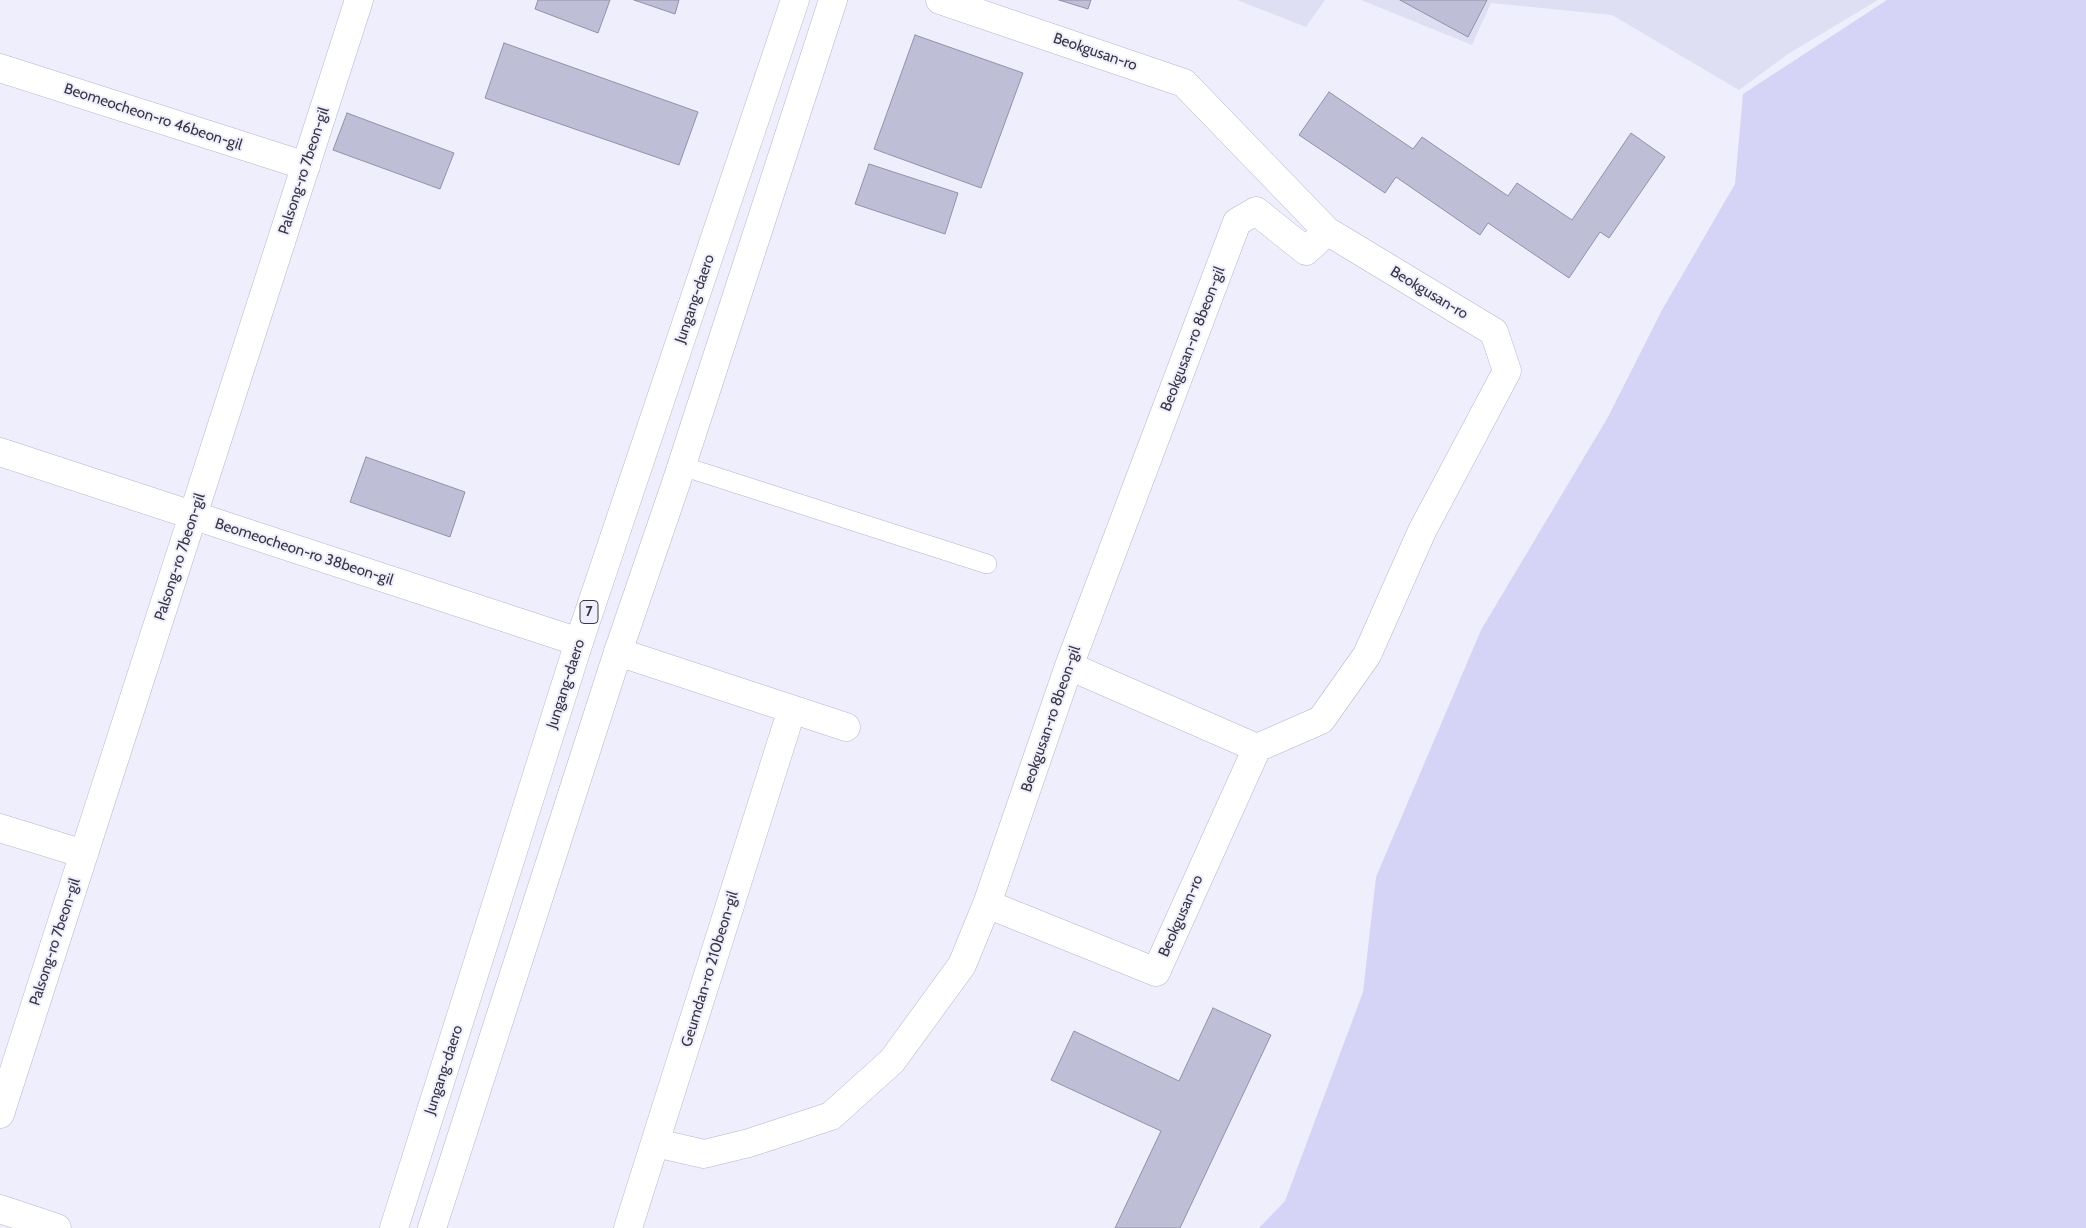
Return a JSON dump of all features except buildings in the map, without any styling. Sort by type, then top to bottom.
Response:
[{"type":"street","name":"Palsong-ro 7beon-gil","points":[[0,1114],[360,0]]},
{"type":"street","name":"Jungang-daero","points":[[394,1228],[579,642],[796,0]]},
{"type":"street","points":[[432,1228],[618,652],[682,466],[833,0]]},
{"type":"street","name":"Beokgusan-ro","points":[[940,0],[1184,83],[1326,231],[1494,332],[1507,371],[1422,531],[1367,655],[1320,720],[1257,748],[1156,972],[987,904]]},
{"type":"street","name":"Beomeocheon-ro 46beon-gil","points":[[0,68],[306,166]]},
{"type":"street","name":"Beokgusan-ro 8beon-gil","points":[[656,1143],[704,1154],[749,1143],[831,1116],[892,1061],[962,965],[987,904],[1069,666],[1238,222],[1256,211],[1306,251],[1326,231]]},
{"type":"street","name":"Beomeocheon-ro 38beon-gil","points":[[0,452],[579,642]]},
{"type":"street","points":[[618,652],[846,727]]},
{"type":"street","points":[[1069,666],[1257,748]]},
{"type":"street","name":"Geumdan-ro 210beon-gil","points":[[628,1228],[792,709]]},
{"type":"street","points":[[0,828],[84,854]]},
{"type":"street","points":[[0,1209],[57,1228]]},
{"type":"lane","points":[[682,466],[987,564]]},
{"type":"shaded area","points":[[1237,0],[1325,0],[1306,27]]},
{"type":"shaded area","points":[[1361,0],[1878,0],[1788,54],[1739,90],[1612,15],[1491,3],[1472,45]]},
{"type":"shaded area","points":[[1887,0],[2086,0],[2086,1228],[1259,1228],[1285,1201],[1363,992],[1376,877],[1481,630],[1608,417],[1662,310],[1735,184],[1743,94]]}]
